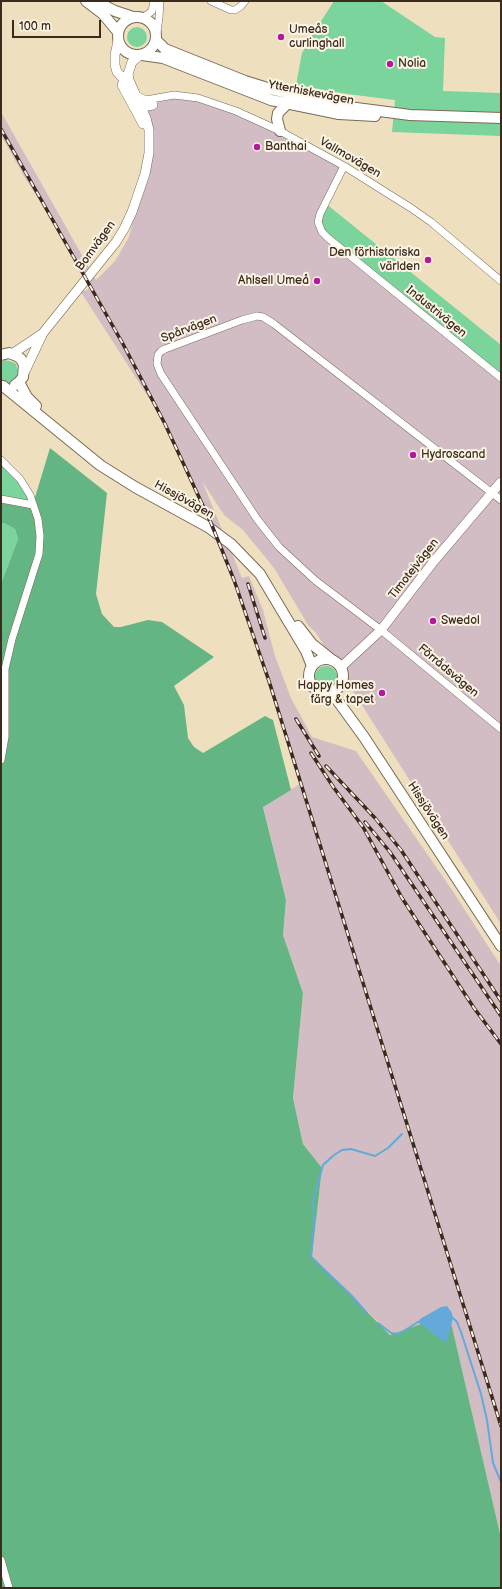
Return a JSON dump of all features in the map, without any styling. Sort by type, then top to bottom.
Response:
[{"type":"main road","points":[[86,1],[103,14],[125,51],[129,54],[141,55],[150,51],[157,36],[152,24],[138,17],[115,11],[95,1]]},
{"type":"main road","points":[[118,37],[124,22],[138,17]]},
{"type":"main road","name":"Ytterhiskevägen","points":[[157,36],[165,49],[245,81],[274,90],[341,106],[410,115],[501,118]]},
{"type":"main road","name":"Ytterhiskevägen","points":[[141,55],[163,58],[271,100],[288,104],[339,114],[384,117],[410,115]]},
{"type":"main road","points":[[280,131],[277,119],[278,114],[288,104]]},
{"type":"main road","points":[[2,385],[10,386],[19,382],[25,371],[21,359],[6,352]]},
{"type":"main road","name":"Hissjövägen","points":[[19,382],[27,397],[72,443]]},
{"type":"main road","name":"Hissjövägen","points":[[2,385],[72,443],[118,477],[187,514],[225,540],[260,574],[306,651],[312,666]]},
{"type":"main road","name":"Hissjövägen","points":[[272,593],[304,635],[332,660]]},
{"type":"main road","points":[[323,660],[332,660],[341,667],[343,676],[342,683],[332,692],[322,692],[313,687],[310,676],[312,666],[323,660]]},
{"type":"main road","name":"Hissjövägen","points":[[332,692],[364,737],[500,943]]},
{"type":"street","points":[[138,17],[152,11],[154,1]]},
{"type":"street","points":[[157,36],[160,1]]},
{"type":"street","points":[[211,1],[231,10],[235,10],[245,1]]},
{"type":"street","name":"Bomvägen","points":[[118,37],[115,55],[117,72],[123,87],[144,119]]},
{"type":"street","name":"Bomvägen","points":[[25,371],[43,333],[106,256],[124,229],[146,174],[149,152],[149,137],[141,106],[129,80],[128,74],[132,62],[141,55]]},
{"type":"street","name":"Bomvägen","points":[[117,72],[122,77],[137,104],[141,106]]},
{"type":"street","points":[[136,95],[151,102]]},
{"type":"street","name":"Vallmovägen","points":[[144,119],[151,102],[167,96],[182,95],[198,98],[236,111],[280,131],[344,166],[380,188],[431,222],[501,281]]},
{"type":"street","points":[[141,106],[151,102]]},
{"type":"street","name":"Industrivägen","points":[[344,166],[320,214],[318,222],[322,232],[501,378]]},
{"type":"street","name":"Spårvägen","points":[[381,630],[316,581],[287,556],[270,536],[257,519],[159,369],[157,360],[160,351],[242,320],[258,316],[263,317],[501,500]]},
{"type":"street","name":"Bomvägen","points":[[6,352],[43,333]]},
{"type":"street","points":[[1,460],[20,479],[38,519],[40,536],[39,554],[8,654],[5,680],[5,737],[1,760]]},
{"type":"street","name":"Timotejvägen","points":[[341,667],[381,630],[434,561],[501,482]]},
{"type":"street","points":[[1,499],[33,505]]},
{"type":"street","name":"Förrådsvägen","points":[[381,630],[501,729]]},
{"type":"street","points":[[1,1560],[9,1588]]},
{"type":"shaded area","points":[[174,95],[236,111],[344,166],[325,203],[501,378],[501,924],[316,633],[308,625],[274,568],[243,530],[224,515],[202,481],[242,578],[249,576],[263,610],[275,656],[291,698],[312,737],[356,751],[452,890],[501,966],[501,1538],[449,1315],[391,1335],[312,1256],[322,1168],[303,1144],[293,1098],[303,993],[283,935],[286,900],[263,806],[300,784],[237,589],[185,466],[161,417],[79,289],[86,291],[90,287],[50,216],[25,178],[1,135],[1,112],[96,280],[115,261],[129,237],[145,174],[147,113],[149,108]]},
{"type":"green space","points":[[334,1],[381,1],[435,37],[445,38],[443,91],[501,93],[501,136],[392,132],[395,100],[347,94],[296,85],[302,53]]},
{"type":"green space","points":[[137,27],[144,30],[147,37],[144,44],[137,47],[130,44],[127,37],[130,30]]},
{"type":"green space","points":[[325,203],[501,345],[501,378],[322,232],[320,214]]},
{"type":"green space","points":[[5,360],[16,364],[18,371],[16,378],[10,383],[1,381],[1,362]]},
{"type":"green space","points":[[50,448],[107,493],[96,594],[102,614],[114,627],[121,627],[148,620],[162,622],[214,657],[174,686],[184,705],[188,738],[194,747],[203,753],[265,716],[273,720],[291,790],[263,807],[286,900],[283,935],[303,993],[293,1098],[303,1144],[322,1168],[312,1256],[390,1335],[449,1314],[501,1538],[501,1588],[1,1588],[1,584],[18,539],[15,529],[1,523],[1,499],[33,504]]},
{"type":"green space","points":[[1,460],[9,467],[33,505],[1,499]]},
{"type":"green space","points":[[1,523],[15,529],[18,539],[1,584]]},
{"type":"green space","points":[[326,666],[334,669],[337,677],[334,685],[326,688],[318,685],[315,677],[318,669]]},
{"type":"water","points":[[447,1306],[452,1313],[453,1318],[447,1342],[443,1341],[418,1322],[420,1319],[441,1307]]},
{"type":"waterway","points":[[367,1313],[351,1295],[311,1257],[314,1225],[313,1200],[323,1165],[334,1155],[342,1150],[351,1149],[375,1156],[388,1148],[402,1134]]},
{"type":"waterway","points":[[453,1318],[457,1322],[461,1332],[481,1394],[487,1420],[493,1463],[501,1482]]},
{"type":"waterway","points":[[378,1323],[391,1333],[399,1334],[418,1322]]},
{"type":"railway","points":[[1,129],[123,344],[165,424],[211,523],[234,580],[269,681],[501,1426]]},
{"type":"railway","points":[[248,584],[265,638]]},
{"type":"railway","points":[[296,719],[319,756]]},
{"type":"railway","points":[[311,753],[334,788],[363,827],[402,898],[474,1008],[501,1044]]},
{"type":"railway","points":[[326,766],[375,818],[401,850],[501,1001]]},
{"type":"railway","points":[[365,822],[390,852],[501,1016]]},
{"type":"place","name":"Umeås curlinghall","points":[[281,37]]},
{"type":"place","name":"Nolia","points":[[390,64]]},
{"type":"place","name":"Banthai","points":[[257,147]]},
{"type":"place","name":"Den förhistoriska världen","points":[[428,260]]},
{"type":"place","name":"Ahlsell Umeå","points":[[317,281]]},
{"type":"place","name":"Hydroscand","points":[[413,455]]},
{"type":"place","name":"Swedol","points":[[433,621]]},
{"type":"place","name":"Happy Homes färg & tapet","points":[[382,693]]}]
